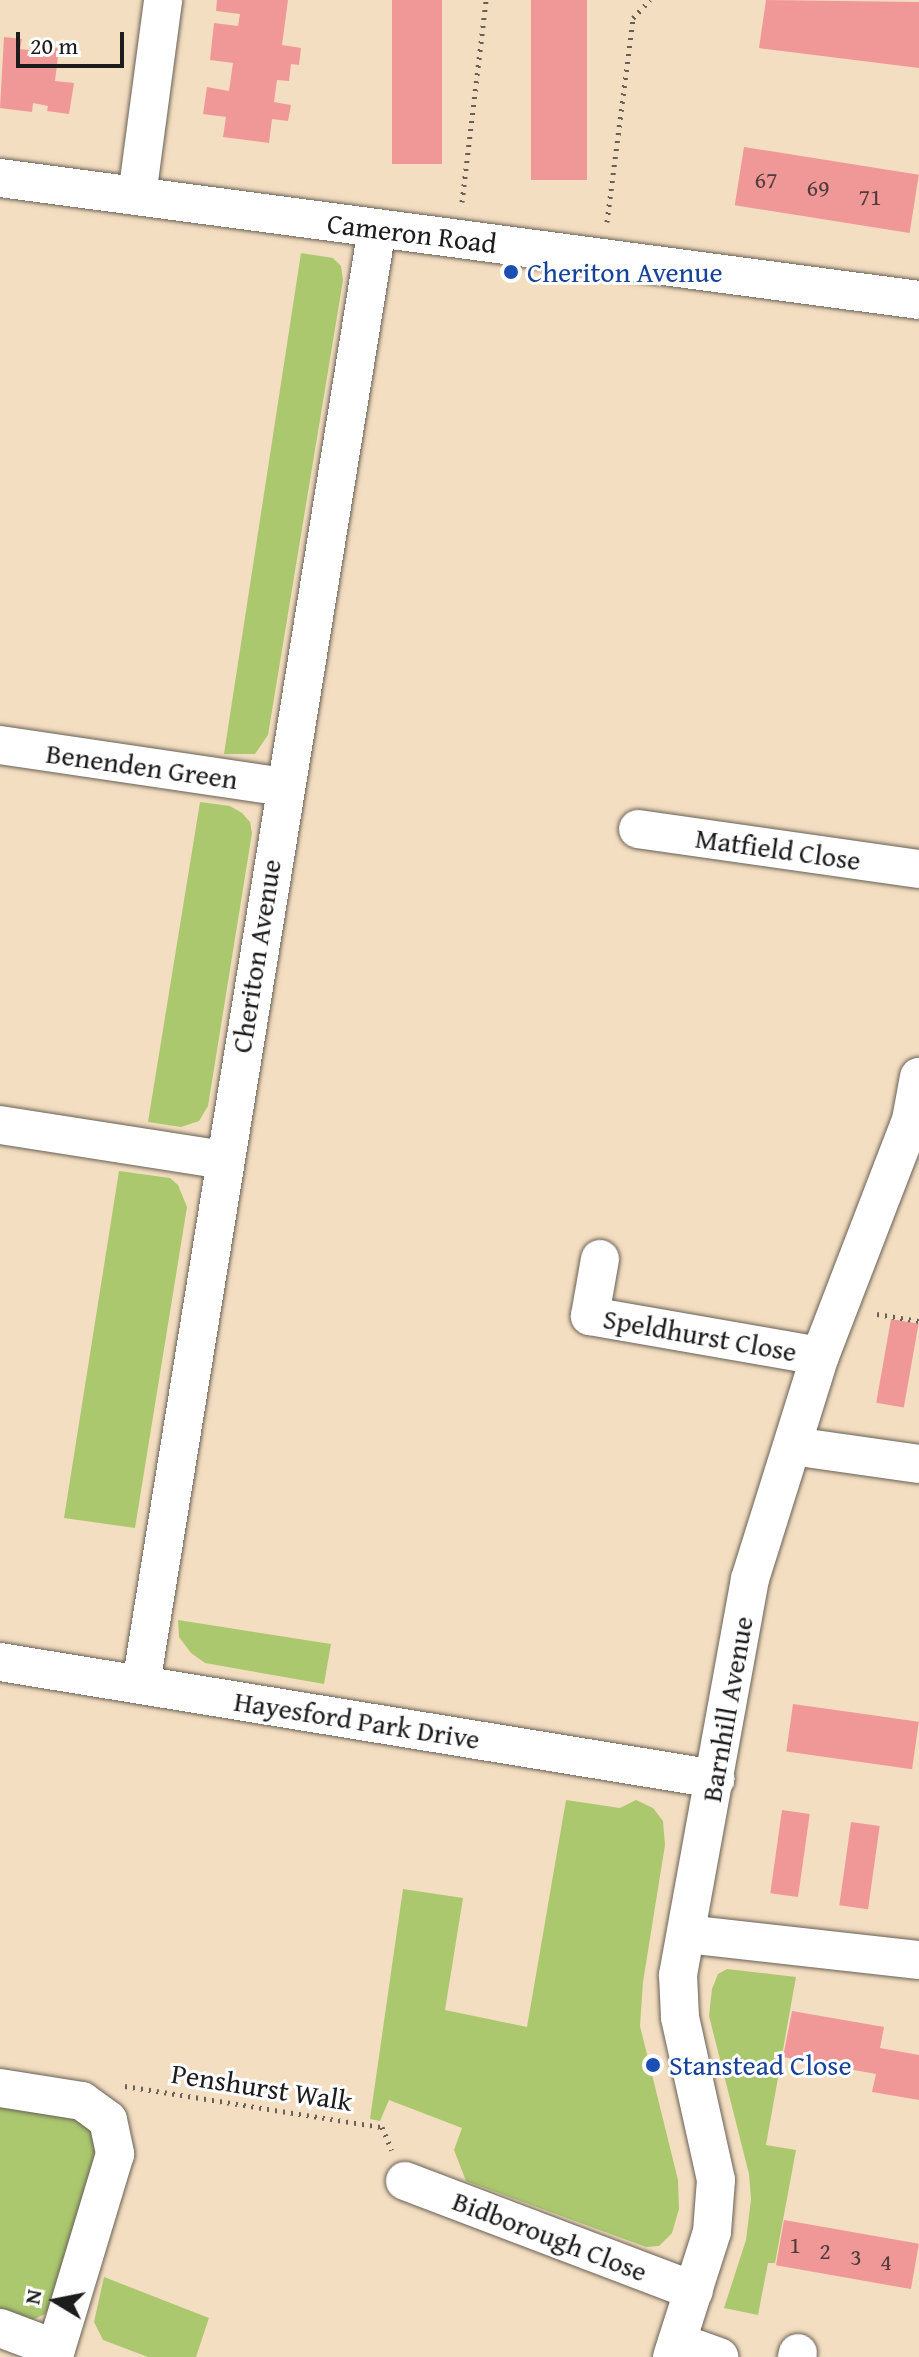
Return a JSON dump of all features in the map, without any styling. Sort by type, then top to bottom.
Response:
[{"type":"street","points":[[137,196],[163,0]]},
{"type":"street","name":"Cameron Road","points":[[0,178],[919,300]]},
{"type":"street","name":"Cheriton Avenue","points":[[141,1684],[284,787],[377,229]]},
{"type":"street","name":"Benenden Green","points":[[0,745],[284,787]]},
{"type":"street","name":"Matfield Close","points":[[638,829],[919,869]]},
{"type":"street","name":"Barnhill Avenue","points":[[674,2350],[712,2232],[716,2180],[680,2017],[678,1975],[750,1579],[820,1356],[911,1120],[919,1077]]},
{"type":"street","points":[[0,1125],[224,1160]]},
{"type":"street","name":"Speldhurst Close","points":[[600,1259],[590,1316],[820,1356]]},
{"type":"street","points":[[793,1446],[919,1464]]},
{"type":"street","name":"Hayesford Park Drive","points":[[0,1662],[715,1779]]},
{"type":"street","points":[[686,1934],[919,1960]]},
{"type":"street","points":[[0,2088],[82,2101],[108,2120],[115,2154],[66,2353],[0,2328]]},
{"type":"street","name":"Bidborough Close","points":[[405,2181],[694,2291]]},
{"type":"street","points":[[674,2350],[719,2357]]},
{"type":"path","points":[[457,239],[486,0]]},
{"type":"path","points":[[602,258],[633,18],[650,0]]},
{"type":"path","name":"Penshurst Walk","points":[[82,2101],[106,2083],[382,2127],[405,2181]]},
{"type":"green space","points":[[301,253],[333,258],[341,266],[343,280],[268,735],[255,754],[224,754]]},
{"type":"green space","points":[[200,802],[230,806],[242,813],[250,822],[252,833],[208,1106],[199,1121],[181,1127],[148,1122]]},
{"type":"green space","points":[[119,1171],[170,1178],[178,1185],[187,1207],[135,1528],[64,1518]]},
{"type":"green space","points":[[178,1620],[331,1644],[324,1684],[205,1663],[191,1653],[179,1637]]},
{"type":"green space","points":[[566,1800],[620,1808],[636,1800],[653,1808],[663,1821],[665,1845],[643,1982],[640,2026],[678,2180],[679,2209],[672,2233],[659,2246],[646,2247],[466,2181],[454,2150],[462,2128],[389,2100],[380,2121],[370,2119],[403,1889],[463,1898],[445,2010],[527,2027]]},
{"type":"green space","points":[[727,1969],[796,1977],[766,2145],[796,2150],[775,2263],[768,2263],[758,2315],[724,2308],[746,2240],[751,2199],[749,2174],[709,2016],[712,1989],[718,1974]]},
{"type":"green space","points":[[0,2101],[87,2118],[99,2152],[54,2302],[45,2314],[30,2321],[0,2314]]},
{"type":"green space","points":[[104,2277],[209,2318],[196,2357],[148,2357],[103,2340],[94,2322]]},
{"type":"building","points":[[217,0],[288,0],[282,45],[301,48],[299,65],[291,64],[289,81],[277,80],[274,102],[291,105],[288,121],[272,119],[269,143],[223,137],[226,117],[203,114],[207,87],[229,91],[233,63],[210,60],[214,23],[238,26],[240,14],[216,11]]},
{"type":"building","points":[[392,0],[442,0],[442,164],[392,164]]},
{"type":"building","points":[[531,0],[587,0],[587,180],[531,180]]},
{"type":"building","points":[[766,0],[919,2],[919,68],[759,48]]},
{"type":"building","points":[[4,37],[22,39],[20,49],[37,51],[37,45],[59,48],[55,81],[74,83],[69,114],[47,111],[48,106],[33,103],[32,112],[0,108]]},
{"type":"building","points":[[744,147],[919,175],[910,233],[735,205]]},
{"type":"building","points":[[891,1319],[919,1324],[904,1408],[876,1403]]},
{"type":"building","points":[[793,1704],[919,1722],[912,1769],[786,1752]]},
{"type":"building","points":[[782,1810],[810,1814],[798,1897],[770,1893]]},
{"type":"building","points":[[851,1822],[880,1826],[868,1909],[839,1905]]},
{"type":"building","points":[[792,2011],[884,2027],[880,2048],[919,2055],[919,2100],[872,2092],[876,2074],[783,2057]]},
{"type":"building","points":[[784,2220],[919,2244],[911,2289],[776,2265]]},
{"type":"place","name":"Cheriton Avenue","points":[[511,272]]},
{"type":"place","name":"Stanstead Close","points":[[653,2065]]}]
